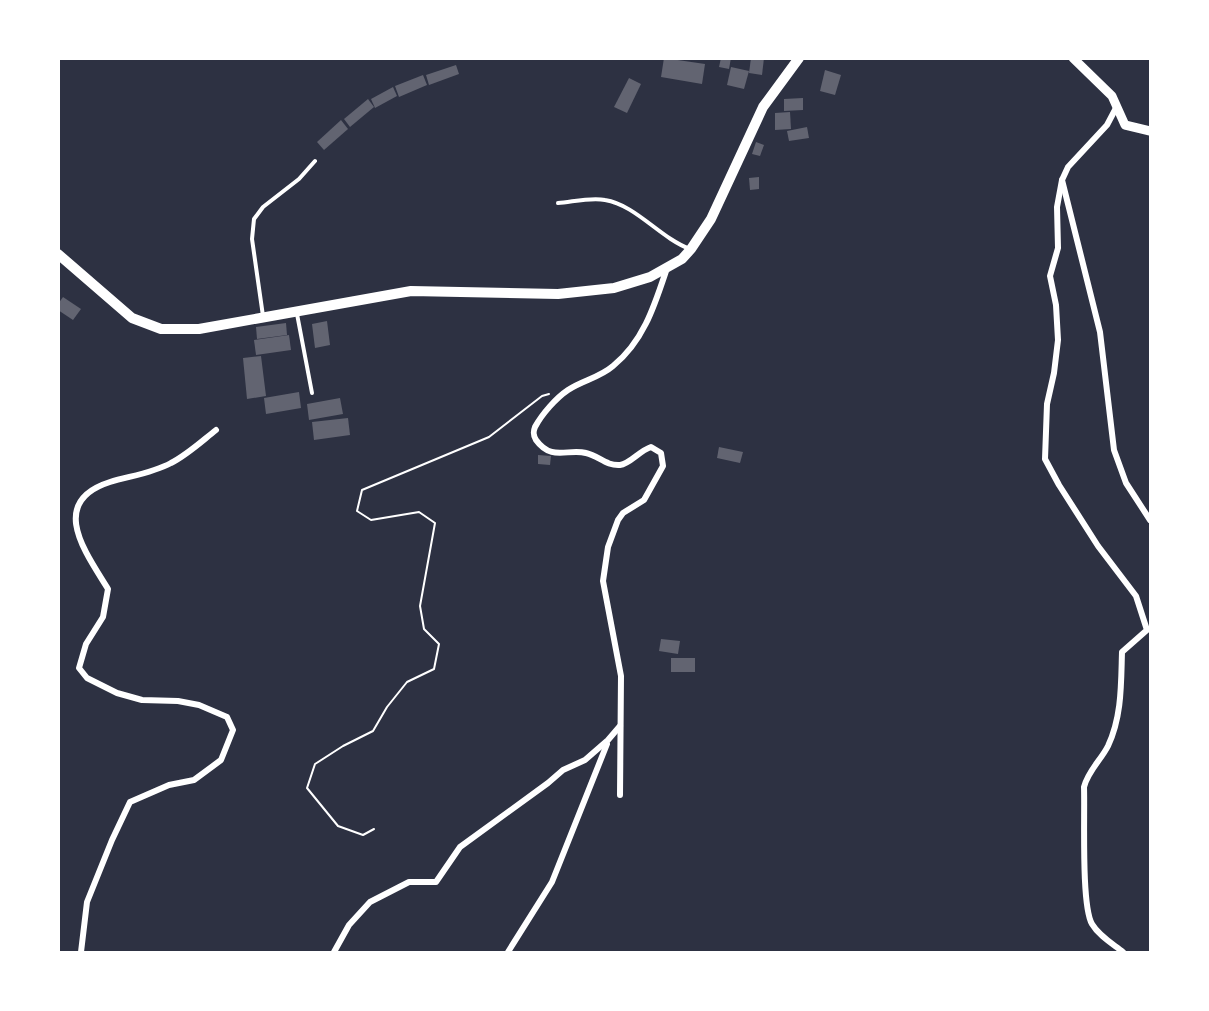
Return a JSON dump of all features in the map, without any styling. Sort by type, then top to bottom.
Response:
[{"type":"main road","points":[[58,254],[132,318],[161,329],[199,329],[411,291],[558,294],[614,288],[650,277],[682,259],[691,249],[711,219],[763,107],[799,58]]},
{"type":"street","points":[[1073,58],[1112,96],[1125,125],[1150,131]]},
{"type":"street","points":[[1116,108],[1107,124],[1068,167],[1062,180],[1057,207],[1058,249],[1050,276],[1056,305],[1058,340],[1047,404],[1045,459],[1098,546],[1136,596],[1147,630],[1122,652],[1120,707],[1108,746],[1086,778],[1084,787],[1086,895],[1090,922],[1095,929],[1123,952]]},
{"type":"street","points":[[1062,180],[1100,332],[1114,450],[1126,483],[1150,520]]},
{"type":"street","points":[[620,795],[621,676],[603,580],[608,548],[618,520],[623,513],[644,500],[663,466],[661,453],[651,447],[641,450],[621,465],[607,464],[582,452],[561,454],[551,452],[533,435],[544,414],[567,391],[614,366],[634,346],[652,311],[667,267]]},
{"type":"street","points":[[81,952],[87,902],[130,802],[169,785],[194,780],[221,760],[234,730],[227,717],[199,705],[178,701],[142,700],[117,693],[87,678],[79,668],[86,644],[103,617],[108,589],[82,546],[75,527],[77,508],[86,493],[107,483],[173,462],[216,430]]},
{"type":"street","points":[[334,952],[349,925],[370,902],[409,882],[436,882],[460,847],[548,783],[562,770],[585,760],[621,726]]},
{"type":"street","points":[[508,952],[552,882],[608,740]]},
{"type":"lane","points":[[263,317],[252,239],[254,219],[262,207],[299,179],[315,161]]},
{"type":"lane","points":[[558,203],[604,199],[621,205],[675,243],[691,249]]},
{"type":"lane","points":[[296,311],[312,393]]},
{"type":"path","points":[[374,829],[363,835],[338,826],[307,788],[315,764],[373,731],[387,707],[407,682],[434,669],[439,644],[424,628],[420,606],[435,523],[419,512],[371,520],[357,511],[362,490],[489,437],[542,396],[553,393]]},
{"type":"building","points":[[664,58],[705,64],[702,84],[661,77]]},
{"type":"building","points":[[721,58],[731,58],[729,69],[719,67]]},
{"type":"building","points":[[751,58],[764,58],[762,75],[749,73]]},
{"type":"building","points":[[456,65],[459,74],[429,85],[426,75]]},
{"type":"building","points":[[731,67],[749,71],[744,89],[727,85]]},
{"type":"building","points":[[825,70],[841,75],[835,95],[820,91]]},
{"type":"building","points":[[423,75],[427,85],[399,97],[395,86]]},
{"type":"building","points":[[629,78],[641,84],[627,113],[614,107]]},
{"type":"building","points":[[393,87],[397,96],[375,108],[371,99]]},
{"type":"building","points":[[803,98],[803,110],[784,111],[784,99]]},
{"type":"building","points":[[368,99],[374,107],[350,127],[344,119]]},
{"type":"building","points":[[790,112],[791,129],[775,130],[775,113]]},
{"type":"building","points":[[341,120],[348,129],[324,150],[317,142]]},
{"type":"building","points":[[807,127],[809,138],[789,141],[787,131]]},
{"type":"building","points":[[756,142],[764,145],[760,156],[752,154]]},
{"type":"building","points":[[759,177],[759,189],[750,190],[749,178]]},
{"type":"building","points":[[63,297],[81,309],[73,320],[58,310],[58,304]]},
{"type":"building","points":[[327,321],[330,345],[315,348],[312,324]]},
{"type":"building","points":[[286,323],[287,335],[257,339],[256,327]]},
{"type":"building","points":[[289,335],[291,350],[256,355],[254,340]]},
{"type":"building","points":[[261,356],[266,396],[247,399],[243,358]]},
{"type":"building","points":[[299,392],[301,408],[266,414],[264,398]]},
{"type":"building","points":[[340,398],[343,414],[309,420],[307,404]]},
{"type":"building","points":[[348,418],[350,435],[314,440],[312,422]]},
{"type":"building","points":[[719,447],[743,452],[740,463],[717,458]]},
{"type":"building","points":[[538,455],[551,456],[550,465],[538,464]]},
{"type":"building","points":[[661,639],[680,641],[678,654],[659,651]]},
{"type":"building","points":[[671,658],[695,658],[695,672],[671,672]]}]
